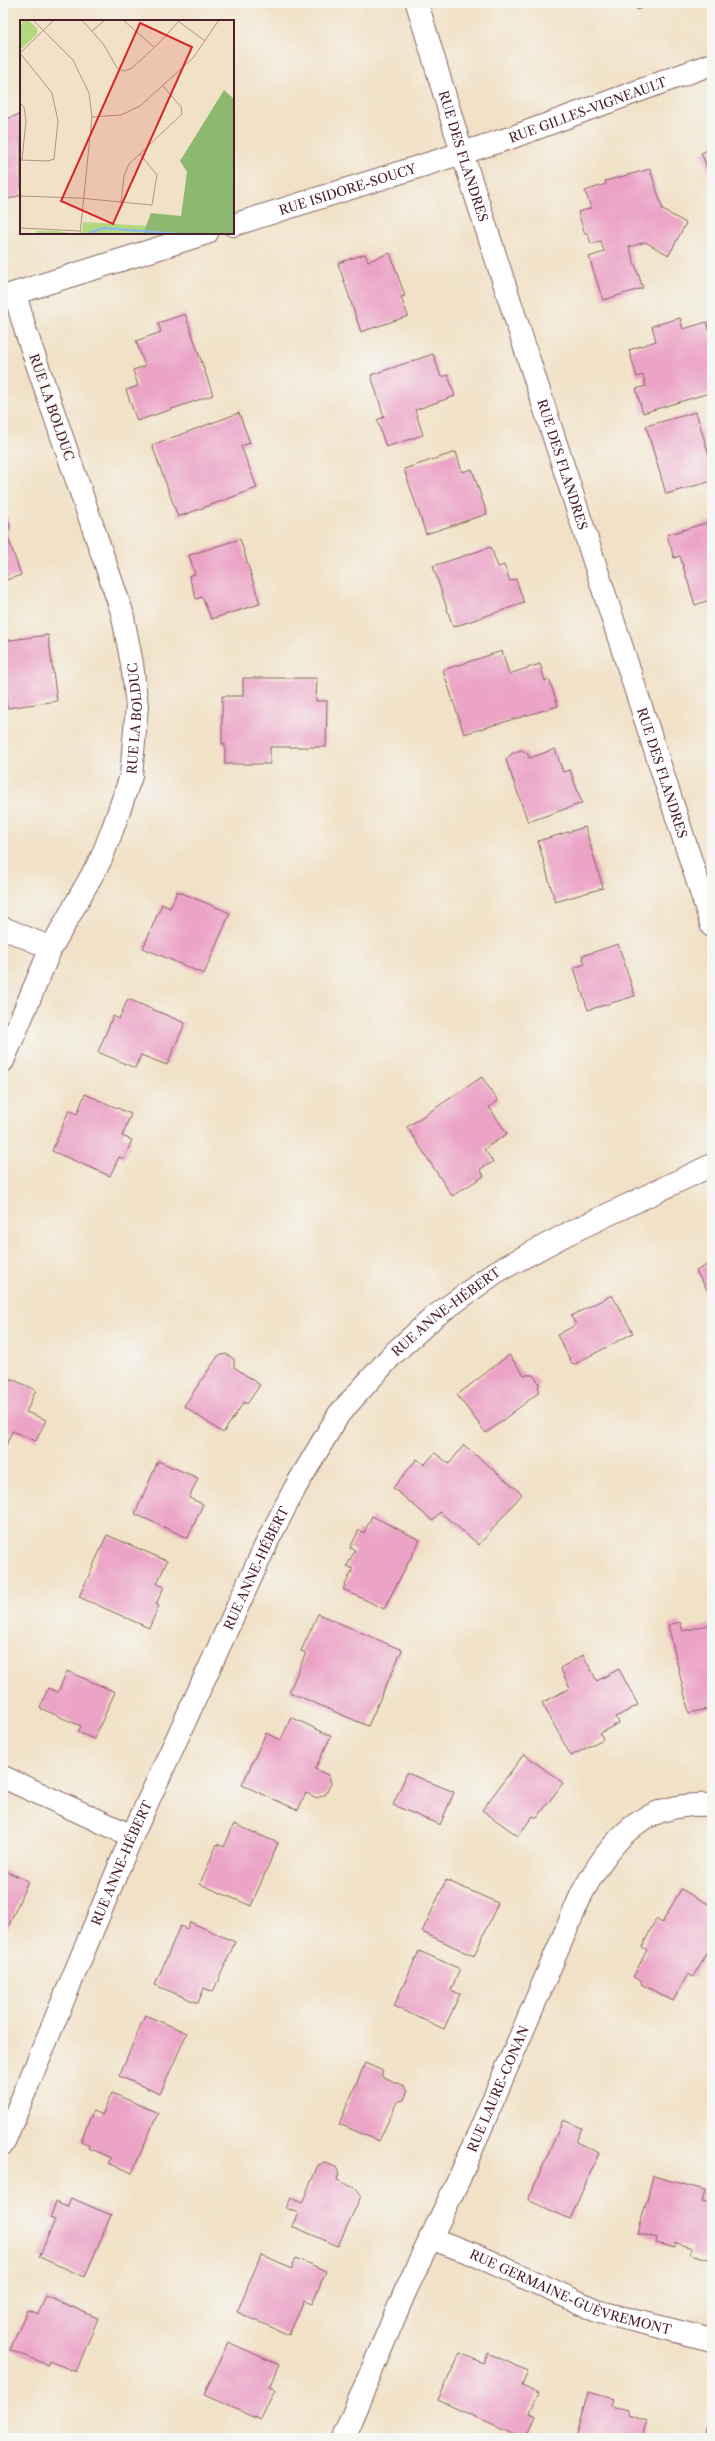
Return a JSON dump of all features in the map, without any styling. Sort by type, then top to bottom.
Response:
[{"type":"street","name":"RUE DES FLANDRES","points":[[417,3],[462,153],[712,926]]},
{"type":"street","name":"RUE GILLES-VIGNEAULT","points":[[462,153],[510,138],[712,64]]},
{"type":"street","name":"RUE ISIDORE-SOUCY","points":[[234,225],[462,153]]},
{"type":"street","points":[[9,295],[204,234]]},
{"type":"street","name":"RUE LA BOLDUC","points":[[3,1061],[51,948],[101,859],[118,816],[131,776],[137,706],[132,664],[122,612],[28,340],[9,295]]},
{"type":"street","points":[[3,928],[51,948]]},
{"type":"street","name":"RUE ANNE-HÉBERT","points":[[3,2144],[132,1836],[272,1532],[338,1414],[365,1383],[434,1317],[496,1272],[565,1235],[712,1165]]},
{"type":"street","points":[[3,1777],[132,1836]]},
{"type":"street","name":"RUE LAURE-CONAN","points":[[343,2438],[405,2292],[459,2179],[582,1893],[597,1866],[613,1843],[633,1825],[661,1811],[690,1804],[712,1805]]},
{"type":"street","name":"RUE GERMAINE-GUÈVREMONT","points":[[430,2238],[473,2254],[600,2312],[712,2340]]},
{"type":"building","points":[[635,3],[655,3],[637,10]]},
{"type":"building","points":[[20,114],[20,195],[3,201],[3,120]]},
{"type":"building","points":[[712,148],[712,179],[701,153]]},
{"type":"building","points":[[650,169],[663,210],[686,223],[669,255],[645,242],[629,247],[643,288],[603,300],[589,257],[604,252],[601,241],[591,244],[588,233],[585,234],[578,212],[591,208],[585,191],[606,184],[605,181]]},
{"type":"building","points":[[390,253],[405,296],[401,297],[408,316],[361,332],[338,263],[365,254],[368,261]]},
{"type":"building","points":[[185,314],[213,395],[137,421],[126,390],[138,386],[133,370],[145,366],[136,341],[161,332],[158,323]]},
{"type":"building","points":[[680,318],[683,329],[707,322],[712,340],[712,392],[643,413],[636,389],[646,386],[643,375],[637,377],[629,350],[656,341],[652,326]]},
{"type":"building","points":[[433,354],[441,377],[448,375],[455,396],[415,410],[423,435],[386,447],[377,420],[384,417],[371,375]]},
{"type":"building","points":[[696,412],[712,465],[712,481],[666,494],[646,426]]},
{"type":"building","points":[[239,413],[250,443],[241,446],[257,488],[178,517],[152,445]]},
{"type":"building","points":[[456,452],[462,472],[472,469],[487,514],[426,534],[404,469]]},
{"type":"building","points":[[3,515],[7,517],[10,526],[7,534],[21,575],[3,581]]},
{"type":"building","points":[[712,521],[712,599],[695,605],[680,556],[674,558],[667,535]]},
{"type":"building","points":[[240,539],[260,604],[211,619],[202,597],[196,599],[189,576],[195,574],[189,555]]},
{"type":"building","points":[[491,547],[498,567],[504,565],[510,581],[516,579],[524,603],[453,627],[433,566]]},
{"type":"building","points":[[48,635],[57,701],[7,708],[3,675],[3,641]]},
{"type":"building","points":[[712,639],[712,650],[708,640]]},
{"type":"building","points":[[502,651],[509,674],[540,664],[545,681],[549,679],[558,706],[464,734],[443,670]]},
{"type":"building","points":[[243,678],[317,678],[316,701],[327,701],[326,747],[270,747],[270,764],[225,764],[225,744],[222,744],[222,696],[243,696]]},
{"type":"building","points":[[555,749],[563,772],[570,770],[582,803],[528,822],[506,760],[511,754],[521,750],[527,753],[529,758]]},
{"type":"building","points":[[585,827],[603,888],[555,902],[538,841]]},
{"type":"building","points":[[177,891],[230,913],[204,974],[143,948],[162,904],[170,908]]},
{"type":"building","points":[[618,944],[635,996],[588,1010],[574,968],[585,964],[582,956]]},
{"type":"building","points":[[128,999],[185,1023],[167,1065],[141,1055],[135,1068],[98,1052],[113,1016],[119,1019]]},
{"type":"building","points":[[482,1077],[498,1101],[489,1107],[507,1134],[484,1149],[493,1162],[480,1169],[484,1176],[452,1196],[407,1127]]},
{"type":"building","points":[[85,1094],[131,1114],[122,1136],[132,1140],[124,1159],[119,1157],[110,1176],[52,1151],[69,1110],[77,1114]]},
{"type":"building","points":[[712,1262],[712,1298],[696,1271]]},
{"type":"building","points":[[612,1295],[633,1333],[573,1365],[557,1335],[576,1325],[571,1316]]},
{"type":"building","points":[[226,1354],[234,1359],[234,1367],[260,1385],[247,1404],[244,1402],[223,1433],[184,1406],[218,1356]]},
{"type":"building","points":[[509,1355],[524,1375],[533,1375],[539,1383],[538,1393],[486,1433],[457,1395]]},
{"type":"building","points":[[3,1375],[36,1390],[26,1412],[46,1420],[36,1441],[12,1431],[3,1453]]},
{"type":"building","points":[[464,1445],[522,1494],[479,1545],[440,1512],[433,1521],[393,1488],[417,1459],[424,1465],[435,1453],[449,1464]]},
{"type":"building","points":[[158,1461],[198,1478],[189,1498],[203,1504],[188,1538],[135,1514]]},
{"type":"building","points":[[372,1516],[420,1540],[384,1609],[343,1589],[353,1569],[347,1566],[355,1550],[350,1548],[359,1530],[364,1533]]},
{"type":"building","points":[[107,1535],[167,1561],[157,1584],[164,1587],[156,1604],[159,1606],[149,1628],[79,1597]]},
{"type":"building","points":[[318,1614],[402,1650],[368,1726],[289,1692],[306,1653],[301,1651]]},
{"type":"building","points":[[680,1622],[683,1631],[712,1624],[712,1708],[689,1713],[668,1625]]},
{"type":"building","points":[[583,1655],[597,1681],[619,1669],[638,1705],[616,1717],[619,1723],[600,1733],[603,1739],[571,1756],[542,1703],[570,1688],[560,1668]]},
{"type":"building","points":[[67,1671],[115,1692],[94,1739],[78,1732],[81,1726],[40,1708],[48,1688],[58,1692]]},
{"type":"building","points":[[291,1717],[331,1736],[315,1769],[328,1775],[331,1783],[326,1794],[317,1798],[306,1793],[298,1810],[242,1785],[266,1733],[281,1740]]},
{"type":"building","points":[[524,1754],[563,1783],[537,1818],[533,1816],[518,1836],[482,1810]]},
{"type":"building","points":[[407,1773],[454,1792],[440,1825],[393,1805]]},
{"type":"building","points":[[234,1824],[278,1843],[251,1906],[200,1884],[217,1844],[224,1847]]},
{"type":"building","points":[[3,1870],[28,1881],[3,1939]]},
{"type":"building","points":[[446,1880],[498,1903],[474,1956],[422,1932]]},
{"type":"building","points":[[681,1889],[712,1906],[712,1942],[694,1977],[688,1974],[673,2001],[641,1984],[642,1982],[633,1977],[647,1950],[642,1947],[656,1919],[662,1923]]},
{"type":"building","points":[[190,1922],[235,1942],[213,1992],[204,1988],[198,2003],[155,1985],[180,1926],[187,1929]]},
{"type":"building","points":[[419,1951],[460,1969],[451,1990],[460,1994],[444,2029],[394,2006]]},
{"type":"building","points":[[145,2015],[187,2033],[160,2094],[119,2076]]},
{"type":"building","points":[[365,2063],[383,2071],[381,2076],[404,2086],[407,2092],[404,2100],[397,2102],[379,2141],[339,2124]]},
{"type":"building","points":[[112,2093],[158,2113],[132,2173],[108,2163],[111,2158],[88,2148],[89,2145],[81,2141],[93,2111],[102,2115]]},
{"type":"building","points":[[563,2120],[582,2128],[576,2142],[599,2153],[570,2219],[528,2200]]},
{"type":"building","points":[[325,2163],[336,2167],[339,2174],[337,2180],[357,2189],[361,2196],[338,2246],[292,2226],[298,2213],[286,2208],[291,2198],[302,2203],[318,2165]]},
{"type":"building","points":[[653,2176],[705,2190],[702,2202],[712,2204],[712,2260],[690,2254],[692,2248],[675,2243],[674,2248],[656,2243],[657,2238],[638,2233]]},
{"type":"building","points":[[71,2198],[111,2215],[85,2277],[39,2257],[55,2220],[50,2218],[56,2202],[67,2207]]},
{"type":"building","points":[[261,2255],[291,2269],[296,2258],[326,2271],[312,2304],[304,2301],[289,2335],[237,2312]]},
{"type":"building","points":[[46,2296],[98,2318],[76,2372],[49,2361],[48,2365],[10,2350],[27,2310],[38,2314]]},
{"type":"building","points":[[228,2342],[279,2365],[269,2387],[275,2390],[261,2420],[204,2395]]},
{"type":"building","points":[[460,2353],[483,2363],[488,2353],[528,2371],[522,2386],[538,2393],[529,2413],[536,2416],[526,2438],[521,2438],[438,2400]]},
{"type":"building","points":[[588,2392],[614,2399],[612,2406],[628,2410],[627,2415],[646,2421],[642,2438],[575,2438]]},
{"type":"building","points":[[708,2419],[712,2420],[712,2438],[704,2438]]}]
